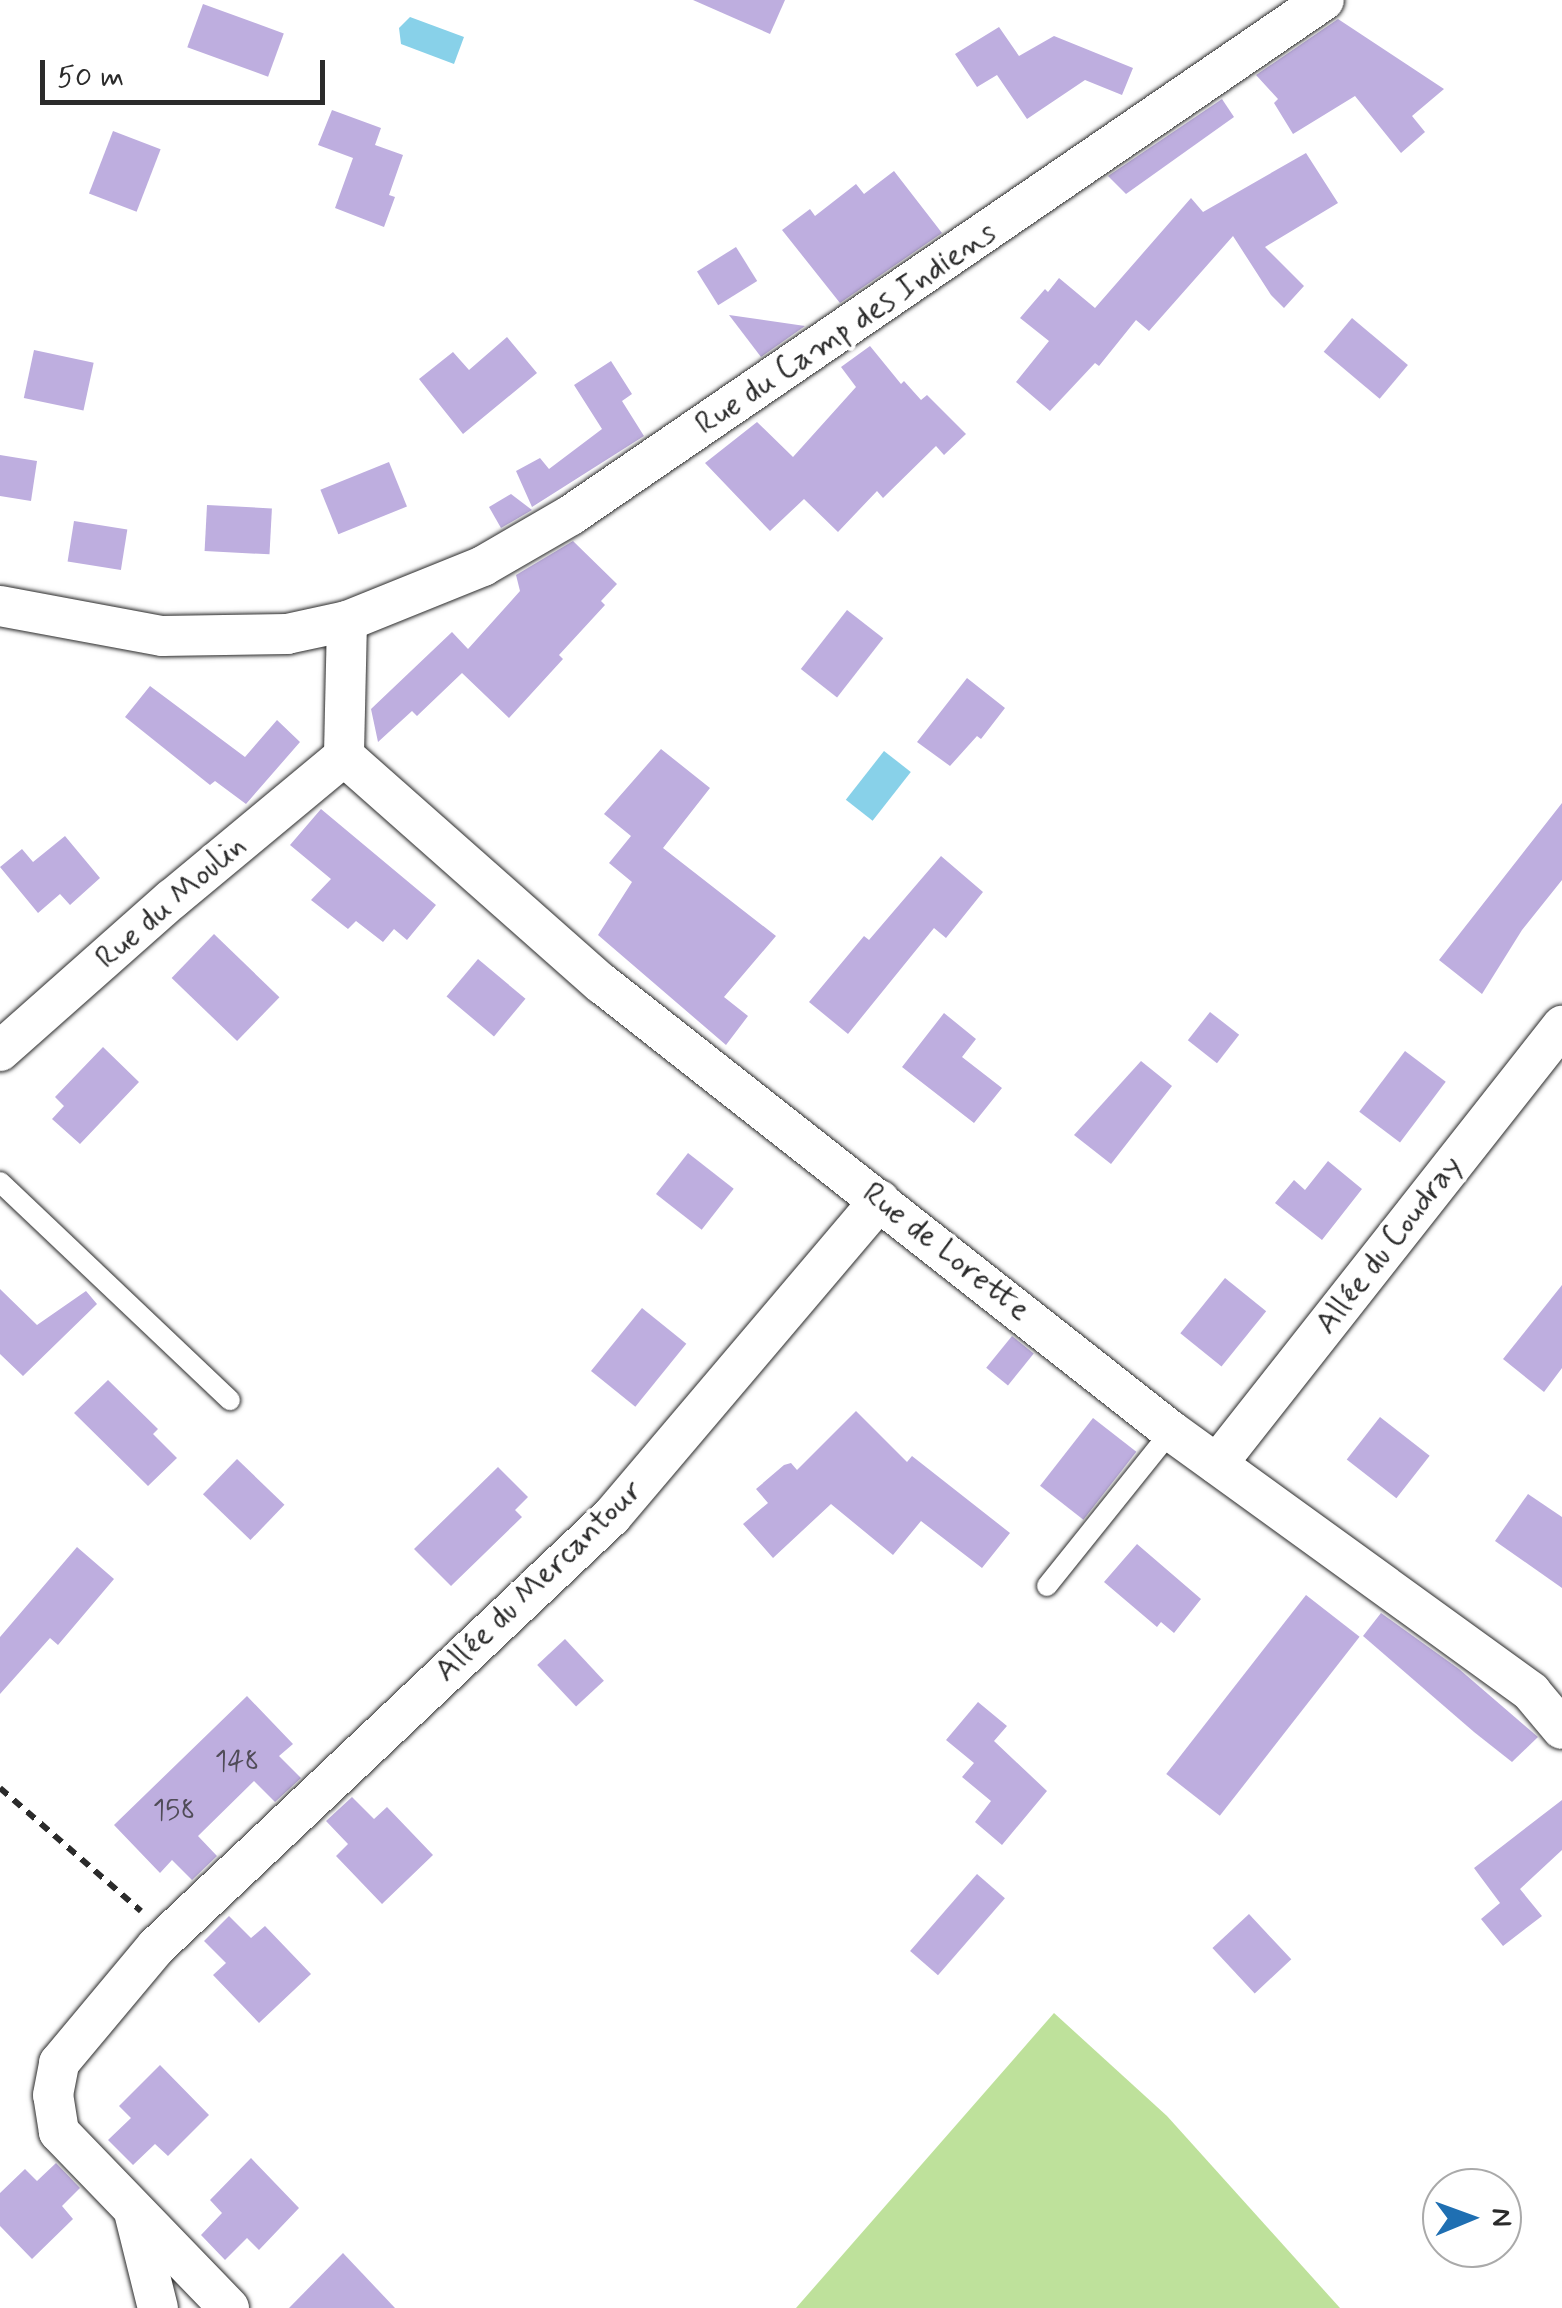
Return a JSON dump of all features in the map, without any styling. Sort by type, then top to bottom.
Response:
[{"type":"street","name":"Rue du Camp des Indiens","points":[[0,606],[162,636],[287,634],[347,621],[484,566],[571,516],[1324,0]]},
{"type":"street","points":[[344,756],[347,621]]},
{"type":"street","name":"Rue du Moulin","points":[[0,1051],[172,899],[344,756]]},
{"type":"street","name":"Rue de Lorette","points":[[344,756],[601,982],[1171,1431],[1531,1692],[1562,1729]]},
{"type":"street","name":"Allée du Coudray","points":[[1217,1464],[1562,1026]]},
{"type":"street","name":"Allée du Mercantour","points":[[229,2308],[59,2132],[53,2096],[59,2063],[168,1934],[612,1516],[880,1200]]},
{"type":"street","name":"Allée du Mercantour","points":[[134,2212],[158,2308]]},
{"type":"lane","points":[[0,1182],[230,1400]]},
{"type":"lane","points":[[1048,1586],[1171,1431]]},
{"type":"path","points":[[0,1788],[168,1934]]},
{"type":"green space","points":[[1054,2013],[1167,2116],[1340,2308],[796,2308]]},
{"type":"water","points":[[410,17],[464,37],[454,64],[401,44],[399,28]]},
{"type":"water","points":[[884,751],[911,772],[873,821],[846,800]]},
{"type":"building","points":[[693,0],[785,0],[770,34]]},
{"type":"building","points":[[203,4],[284,33],[268,77],[187,47]]},
{"type":"building","points":[[1338,19],[1444,89],[1412,116],[1425,132],[1401,153],[1355,96],[1293,134],[1274,103],[1278,99],[1256,75]]},
{"type":"building","points":[[999,27],[1019,56],[1054,36],[1133,68],[1122,95],[1085,80],[1027,119],[997,75],[977,87],[955,54]]},
{"type":"building","points":[[1222,99],[1234,117],[1126,194],[1108,176]]},
{"type":"building","points":[[332,110],[381,128],[375,145],[403,155],[389,195],[395,197],[384,227],[335,208],[353,158],[318,145]]},
{"type":"building","points":[[113,131],[161,149],[137,212],[89,194]]},
{"type":"building","points":[[1306,153],[1338,203],[1265,247],[1304,286],[1284,308],[1271,295],[1233,236],[1149,331],[1136,320],[1099,366],[1095,363],[1050,411],[1016,382],[1049,341],[1020,318],[1045,289],[1048,292],[1059,278],[1095,308],[1191,198],[1203,212]]},
{"type":"building","points":[[894,171],[942,233],[840,303],[782,230],[810,209],[815,216],[856,184],[864,194]]},
{"type":"building","points":[[736,247],[757,281],[718,305],[697,271]]},
{"type":"building","points":[[729,315],[805,326],[761,357]]},
{"type":"building","points":[[1352,318],[1408,365],[1380,399],[1324,352]]},
{"type":"building","points":[[507,337],[537,373],[463,434],[419,379],[453,352],[469,370]]},
{"type":"building","points":[[870,346],[901,384],[904,381],[921,400],[927,395],[966,434],[944,455],[936,446],[883,498],[877,491],[838,532],[804,499],[770,531],[705,463],[757,422],[793,457],[856,387],[841,367]]},
{"type":"building","points":[[34,350],[94,363],[83,411],[24,398]]},
{"type":"building","points":[[611,361],[632,394],[622,401],[644,436],[532,507],[516,471],[540,458],[549,469],[602,429],[574,385]]},
{"type":"building","points":[[0,455],[37,461],[31,501],[0,496]]},
{"type":"building","points":[[389,462],[407,507],[338,534],[320,490]]},
{"type":"building","points":[[511,494],[532,510],[501,528],[489,507]]},
{"type":"building","points":[[207,505],[272,508],[270,554],[205,551]]},
{"type":"building","points":[[74,521],[127,529],[121,570],[68,561]]},
{"type":"building","points":[[573,541],[617,584],[601,601],[605,605],[559,655],[563,659],[509,718],[462,673],[417,716],[412,711],[378,742],[371,709],[452,632],[468,649],[520,591],[516,575]]},
{"type":"building","points":[[847,610],[883,638],[837,697],[801,669]]},
{"type":"building","points":[[967,678],[1005,708],[981,739],[977,736],[950,766],[917,742]]},
{"type":"building","points":[[150,686],[245,757],[277,720],[300,742],[246,804],[215,781],[210,785],[125,717]]},
{"type":"building","points":[[661,749],[710,788],[663,848],[776,936],[724,997],[748,1016],[726,1045],[598,935],[632,882],[609,863],[631,836],[604,814]]},
{"type":"building","points":[[1562,803],[1562,880],[1522,930],[1482,994],[1439,960]]},
{"type":"building","points":[[321,809],[436,905],[407,940],[394,929],[383,942],[356,921],[348,929],[311,900],[331,879],[290,845]]},
{"type":"building","points":[[65,836],[100,878],[70,905],[60,894],[38,913],[0,867],[22,849],[33,862]]},
{"type":"building","points":[[941,856],[983,892],[946,938],[934,928],[848,1034],[809,1002],[864,936],[869,940]]},
{"type":"building","points":[[214,934],[279,997],[237,1041],[172,978]]},
{"type":"building","points":[[478,959],[525,999],[494,1036],[447,997]]},
{"type":"building","points":[[1210,1012],[1239,1035],[1217,1063],[1188,1040]]},
{"type":"building","points":[[944,1013],[976,1039],[962,1057],[1002,1088],[974,1123],[902,1067]]},
{"type":"building","points":[[103,1047],[139,1082],[80,1144],[52,1119],[64,1106],[55,1097]]},
{"type":"building","points":[[1405,1051],[1446,1082],[1400,1142],[1359,1112]]},
{"type":"building","points":[[1141,1061],[1172,1086],[1111,1164],[1074,1135]]},
{"type":"building","points":[[688,1153],[734,1189],[702,1230],[656,1194]]},
{"type":"building","points":[[1328,1161],[1362,1189],[1322,1240],[1275,1203],[1294,1180],[1305,1190]]},
{"type":"building","points":[[1225,1278],[1266,1311],[1222,1367],[1180,1333]]},
{"type":"building","points":[[1562,1285],[1562,1368],[1544,1392],[1503,1359]]},
{"type":"building","points":[[0,1289],[37,1325],[86,1291],[97,1304],[23,1376],[0,1354]]},
{"type":"building","points":[[642,1308],[686,1344],[635,1407],[591,1371]]},
{"type":"building","points":[[1012,1336],[1034,1354],[1008,1385],[986,1368]]},
{"type":"building","points":[[108,1380],[158,1429],[153,1434],[177,1458],[148,1486],[74,1413]]},
{"type":"building","points":[[856,1411],[907,1462],[912,1456],[1010,1533],[982,1568],[921,1521],[893,1555],[831,1504],[773,1558],[743,1524],[768,1503],[756,1489],[784,1465],[791,1463],[797,1470]]},
{"type":"building","points":[[1380,1417],[1430,1456],[1396,1498],[1347,1460]]},
{"type":"building","points":[[1093,1418],[1136,1452],[1083,1520],[1040,1486]]},
{"type":"building","points":[[237,1459],[284,1505],[250,1540],[203,1494]]},
{"type":"building","points":[[498,1467],[528,1497],[515,1510],[522,1517],[451,1586],[414,1549]]},
{"type":"building","points":[[1528,1494],[1562,1517],[1562,1588],[1495,1541]]},
{"type":"building","points":[[1137,1544],[1201,1599],[1174,1633],[1161,1622],[1157,1627],[1104,1582]]},
{"type":"building","points":[[77,1547],[114,1579],[58,1645],[50,1638],[0,1694],[0,1637]]},
{"type":"building","points":[[1306,1595],[1360,1637],[1220,1816],[1166,1774]]},
{"type":"building","points":[[1381,1613],[1459,1669],[1538,1737],[1512,1762],[1474,1732],[1363,1636]]},
{"type":"building","points":[[565,1639],[604,1681],[576,1707],[537,1665]]},
{"type":"building","points":[[247,1696],[293,1744],[279,1756],[301,1778],[275,1802],[254,1781],[198,1836],[217,1856],[192,1880],[172,1860],[160,1873],[114,1825]]},
{"type":"building","points":[[978,1702],[1007,1726],[994,1741],[1047,1791],[1002,1845],[975,1822],[991,1801],[962,1777],[974,1763],[946,1740]]},
{"type":"building","points":[[352,1797],[374,1819],[387,1807],[433,1855],[382,1904],[336,1856],[348,1844],[326,1821]]},
{"type":"building","points":[[1562,1800],[1562,1850],[1520,1889],[1542,1916],[1503,1946],[1481,1919],[1500,1903],[1474,1868]]},
{"type":"building","points":[[977,1874],[1005,1898],[938,1975],[910,1951]]},
{"type":"building","points":[[1249,1914],[1291,1959],[1255,1993],[1212,1948]]},
{"type":"building","points":[[229,1916],[251,1938],[265,1926],[311,1974],[259,2023],[213,1975],[226,1963],[204,1941]]},
{"type":"building","points":[[160,2065],[209,2115],[168,2156],[155,2144],[133,2165],[108,2140],[131,2118],[119,2106]]},
{"type":"building","points":[[251,2158],[299,2208],[259,2250],[247,2238],[225,2260],[201,2235],[222,2213],[210,2200]]},
{"type":"building","points":[[56,2163],[80,2188],[62,2206],[73,2219],[32,2259],[0,2226],[0,2193],[25,2169],[37,2181]]},
{"type":"building","points":[[343,2253],[395,2308],[289,2308]]}]
